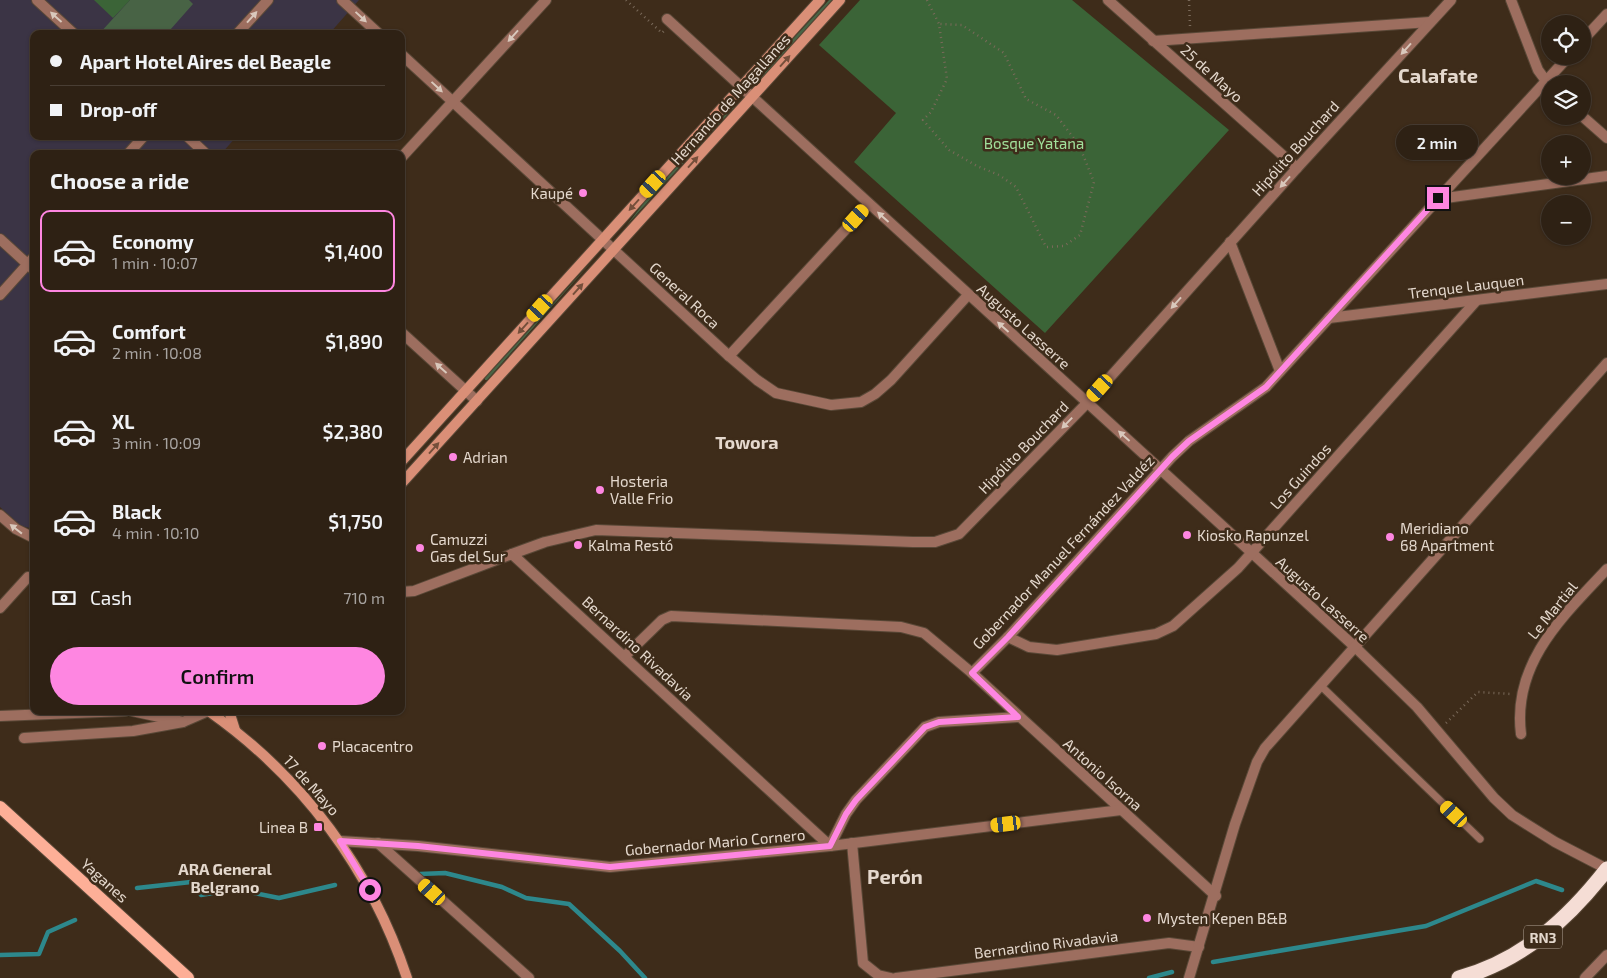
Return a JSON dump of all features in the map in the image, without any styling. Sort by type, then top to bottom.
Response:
[{"type":"highway","name":"RN3","points":[[1459,978],[1510,958],[1541,939],[1566,916],[1607,869]]},
{"type":"main road","name":"Hernando de Magallanes","points":[[405,458],[820,0]]},
{"type":"main road","name":"Hernando de Magallanes","points":[[405,480],[840,0]]},
{"type":"main road","name":"17 de Mayo","points":[[212,715],[235,730],[298,790],[340,841],[376,902],[390,930],[407,978]]},
{"type":"main road","name":"17 de Mayo","points":[[230,715],[235,730]]},
{"type":"main road","name":"Yaganes","points":[[0,807],[188,978]]},
{"type":"street","points":[[37,0],[70,30]]},
{"type":"street","points":[[241,30],[268,0]]},
{"type":"street","points":[[342,0],[375,30]]},
{"type":"street","points":[[405,154],[546,0]]},
{"type":"street","name":"25 de Mayo","points":[[1108,0],[1296,168]]},
{"type":"street","name":"Hipólito Bouchard","points":[[512,554],[553,540],[596,530],[913,542],[935,542],[949,539],[959,534],[1087,403],[1296,168],[1451,0]]},
{"type":"street","points":[[1511,0],[1538,70],[1542,75]]},
{"type":"street","points":[[1591,31],[1607,14]]},
{"type":"street","name":"Augusto Lasserre","points":[[669,21],[1354,646],[1417,707],[1494,798],[1512,815],[1555,842],[1607,869]]},
{"type":"street","points":[[1153,40],[1430,22]]},
{"type":"street","name":"General Roca","points":[[405,58],[729,356],[757,380],[776,393],[831,405],[861,402],[890,380],[968,295]]},
{"type":"street","name":"Gobernador Manuel Fernández Valdéz","points":[[625,656],[662,620],[671,616],[692,616],[901,627],[924,634],[972,673],[1008,637],[1160,469],[1189,441],[1266,387],[1438,198],[1541,90]]},
{"type":"street","points":[[1591,124],[1607,138]]},
{"type":"street","points":[[132,150],[140,140]]},
{"type":"street","points":[[191,140],[202,150]]},
{"type":"street","points":[[1438,198],[1607,176]]},
{"type":"street","points":[[729,356],[869,204]]},
{"type":"street","points":[[0,240],[30,262]]},
{"type":"street","points":[[1230,242],[1280,371]]},
{"type":"street","points":[[0,295],[30,266]]},
{"type":"street","name":"Trenque Lauquen","points":[[1329,318],[1607,284]]},
{"type":"street","name":"Los Guindos","points":[[1008,637],[1029,647],[1057,650],[1162,633],[1173,626],[1230,577],[1477,300]]},
{"type":"street","points":[[405,336],[477,401]]},
{"type":"street","points":[[1189,978],[1216,896],[1236,824],[1257,762],[1265,748],[1607,363]]},
{"type":"street","points":[[0,515],[16,530],[30,536]]},
{"type":"street","points":[[405,591],[414,590],[512,554]]},
{"type":"street","name":"Bernardino Rivadavia","points":[[512,554],[830,846]]},
{"type":"street","name":"Le Martial","points":[[1521,734],[1519,718],[1522,695],[1527,676],[1540,646],[1556,624],[1607,569]]},
{"type":"street","points":[[0,608],[28,577]]},
{"type":"street","name":"Antonio Isorna","points":[[972,673],[1216,896]]},
{"type":"street","points":[[0,716],[30,715]]},
{"type":"street","points":[[151,715],[183,722]]},
{"type":"street","points":[[24,738],[134,731],[183,722],[200,715]]},
{"type":"street","points":[[830,846],[846,814],[856,800],[925,727],[939,722],[1018,717]]},
{"type":"street","name":"Gobernador Mario Cornero","points":[[340,841],[610,867],[830,846],[1121,810]]},
{"type":"street","points":[[852,843],[863,963],[878,975],[891,978]]},
{"type":"street","points":[[378,844],[529,978]]},
{"type":"street","name":"Bernardino Rivadavia","points":[[896,978],[1169,943],[1199,947]]},
{"type":"street","points":[[1586,978],[1607,955]]},
{"type":"lane","points":[[1320,686],[1480,839]]},
{"type":"path","points":[[626,0],[662,33],[669,21]]},
{"type":"path","points":[[927,0],[939,24],[947,79],[931,112],[923,120],[949,150],[977,166],[999,175],[1016,187],[1046,247],[1064,246],[1080,235],[1094,182],[1079,145],[1056,115],[1026,98],[1004,52],[962,25],[939,24]]},
{"type":"path","points":[[1189,0],[1190,38]]},
{"type":"path","points":[[1437,731],[1478,692],[1522,695]]},
{"type":"shaded area","points":[[0,0],[359,0],[333,30],[30,30],[30,140],[233,140],[225,150],[30,150],[30,528],[21,526],[0,507]]},
{"type":"green space","points":[[94,0],[130,0],[113,18]]},
{"type":"green space","points":[[130,0],[189,0],[193,4],[170,30],[103,30]]},
{"type":"green space","points":[[829,0],[832,0],[758,82],[778,55]]},
{"type":"green space","name":"Bosque Yatana","points":[[860,0],[1072,0],[1229,130],[1045,333],[854,162],[896,113],[819,45]]},
{"type":"green space","points":[[737,102],[737,104],[626,226],[646,200]]},
{"type":"green space","points":[[596,257],[487,380],[485,380],[485,378]]},
{"type":"waterway","points":[[420,874],[445,873],[502,887],[526,898],[569,904],[620,951],[645,978]]},
{"type":"waterway","points":[[1213,962],[1426,926],[1536,881],[1562,890]]},
{"type":"waterway","points":[[137,888],[191,882],[201,895],[243,888],[254,893],[279,898],[335,885]]},
{"type":"waterway","points":[[0,955],[39,954],[48,932],[75,920]]},
{"type":"waterway","points":[[1149,978],[1172,972]]},
{"type":"place","name":"Kaupé","points":[[583,193]]},
{"type":"place","name":"Adrian","points":[[453,457]]},
{"type":"place","name":"Hosteria Valle Frio","points":[[600,490]]},
{"type":"place","name":"Kiosko Rapunzel","points":[[1187,535]]},
{"type":"place","name":"Meridiano 68 Apartment","points":[[1390,537]]},
{"type":"place","name":"Kalma Restó","points":[[578,545]]},
{"type":"place","name":"Camuzzi Gas del Sur","points":[[420,548]]},
{"type":"place","name":"Placacentro","points":[[322,746]]},
{"type":"place","name":"Linea B","points":[[318,827]]},
{"type":"place","name":"Mysten Kepen B&B","points":[[1147,918]]},
{"type":"district","name":"Calafate","points":[[1438,75]]},
{"type":"district","name":"Towora","points":[[747,442]]},
{"type":"district","name":"Perón","points":[[895,876]]},
{"type":"district","name":"ARA General Belgrano","points":[[225,877]]},
{"type":"route","points":[[370,890],[364,877],[340,841],[418,846],[610,867],[830,846],[846,814],[856,800],[925,727],[939,722],[1018,717],[972,673],[1008,637],[1172,457],[1189,441],[1246,403],[1266,387],[1438,198]]}]
